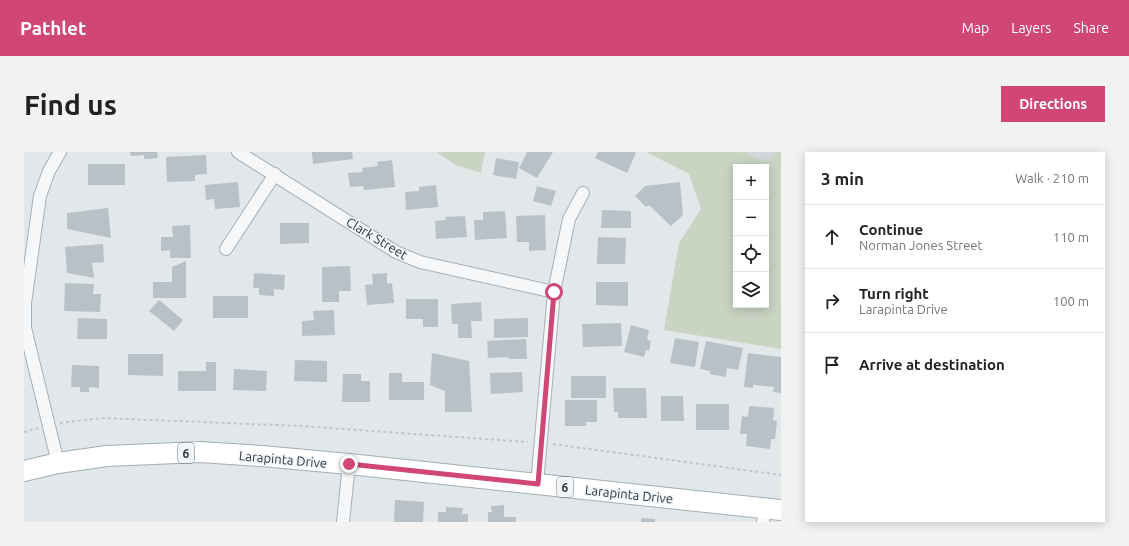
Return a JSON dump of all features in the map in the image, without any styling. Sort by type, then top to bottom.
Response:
[{"type":"main road","name":"Larapinta Drive","points":[[24,472],[58,463],[107,456],[200,452],[349,464],[538,484],[769,513]]},
{"type":"street","points":[[58,463],[25,328],[25,303],[40,196],[49,171],[60,152]]},
{"type":"street","name":"Clark Street","points":[[238,152],[396,252],[420,262],[554,292]]},
{"type":"street","points":[[226,249],[275,174]]},
{"type":"street","points":[[538,484],[554,292],[569,219],[583,193]]},
{"type":"street","points":[[343,522],[349,464]]},
{"type":"path","points":[[24,432],[49,424],[102,418],[301,426],[541,443],[781,475]]},
{"type":"shaded area","points":[[746,152],[778,152],[765,162]]},
{"type":"green space","points":[[436,152],[485,152],[481,173],[456,165]]},
{"type":"green space","points":[[646,152],[746,152],[765,162],[778,152],[781,152],[781,349],[664,330],[679,243],[701,209],[689,174]]},
{"type":"building","points":[[130,152],[157,152],[158,158],[144,159],[144,155],[131,156]]},
{"type":"building","points":[[312,152],[352,152],[353,159],[313,164]]},
{"type":"building","points":[[525,152],[553,152],[537,178],[519,168],[527,153]]},
{"type":"building","points":[[598,152],[636,153],[627,173],[595,158]]},
{"type":"building","points":[[206,155],[207,174],[195,175],[195,181],[167,182],[166,157]]},
{"type":"building","points":[[496,158],[519,162],[516,179],[493,175]]},
{"type":"building","points":[[392,160],[395,187],[364,190],[363,186],[350,187],[348,173],[363,172],[362,168],[378,166],[377,162]]},
{"type":"building","points":[[88,164],[125,164],[125,185],[88,185]]},
{"type":"building","points":[[238,182],[240,207],[215,209],[214,199],[206,200],[205,185]]},
{"type":"building","points":[[680,182],[683,215],[671,226],[649,205],[646,207],[635,196],[645,186]]},
{"type":"building","points":[[436,185],[438,207],[406,210],[405,192],[419,191],[419,187]]},
{"type":"building","points":[[537,186],[556,191],[551,206],[533,201]]},
{"type":"building","points":[[108,208],[111,238],[67,229],[67,213]]},
{"type":"building","points":[[602,210],[631,211],[631,228],[601,228]]},
{"type":"building","points":[[505,211],[507,238],[475,240],[474,220],[483,220],[483,212]]},
{"type":"building","points":[[545,215],[546,250],[529,251],[529,242],[517,242],[516,216]]},
{"type":"building","points":[[465,216],[467,237],[436,239],[435,221],[446,220],[445,217]]},
{"type":"building","points":[[280,223],[309,223],[309,243],[280,244]]},
{"type":"building","points":[[190,225],[191,258],[170,258],[170,250],[161,251],[161,237],[173,237],[172,226]]},
{"type":"building","points":[[598,237],[626,238],[625,264],[597,264]]},
{"type":"building","points":[[103,244],[104,262],[92,263],[94,278],[67,273],[65,247]]},
{"type":"building","points":[[186,261],[186,298],[153,298],[153,282],[172,282],[172,267]]},
{"type":"building","points":[[350,266],[351,291],[339,291],[339,302],[322,302],[322,267]]},
{"type":"building","points":[[254,273],[285,275],[284,290],[274,289],[274,296],[259,295],[259,288],[253,288]]},
{"type":"building","points":[[387,273],[387,284],[392,283],[394,303],[367,305],[365,285],[373,284],[372,274]]},
{"type":"building","points":[[596,282],[628,282],[628,306],[596,305]]},
{"type":"building","points":[[65,283],[94,284],[93,294],[101,294],[100,312],[64,311]]},
{"type":"building","points":[[213,296],[248,296],[248,318],[213,318]]},
{"type":"building","points":[[406,299],[438,299],[438,327],[423,327],[423,319],[406,319]]},
{"type":"building","points":[[159,300],[183,320],[174,331],[149,311]]},
{"type":"building","points":[[481,302],[482,321],[471,321],[472,338],[458,338],[458,324],[452,324],[451,304]]},
{"type":"building","points":[[334,310],[335,335],[302,336],[302,321],[314,320],[313,311]]},
{"type":"building","points":[[78,318],[107,319],[107,339],[77,339]]},
{"type":"building","points":[[528,318],[528,337],[494,338],[494,319]]},
{"type":"building","points":[[621,323],[622,346],[583,347],[582,324]]},
{"type":"building","points":[[631,325],[649,330],[647,340],[651,341],[649,351],[646,350],[644,357],[624,352]]},
{"type":"building","points":[[675,338],[699,342],[695,367],[670,363]]},
{"type":"building","points":[[526,339],[527,359],[509,359],[508,357],[488,358],[487,341]]},
{"type":"building","points":[[706,341],[743,348],[738,370],[727,368],[726,377],[710,374],[710,371],[700,369]]},
{"type":"building","points":[[432,353],[469,361],[472,412],[445,412],[445,391],[430,385]]},
{"type":"building","points":[[748,353],[781,357],[781,393],[773,392],[774,387],[753,385],[753,388],[744,387]]},
{"type":"building","points":[[128,354],[163,354],[163,376],[128,375]]},
{"type":"building","points":[[295,360],[327,361],[327,382],[294,381]]},
{"type":"building","points":[[206,362],[216,362],[216,391],[178,391],[178,371],[206,371]]},
{"type":"building","points":[[72,365],[99,366],[99,388],[89,387],[89,392],[80,392],[80,387],[71,387]]},
{"type":"building","points":[[234,369],[267,371],[266,391],[233,390]]},
{"type":"building","points":[[522,372],[523,392],[491,394],[490,373]]},
{"type":"building","points":[[389,373],[402,373],[402,382],[424,382],[424,400],[389,400]]},
{"type":"building","points":[[343,374],[361,374],[361,381],[370,381],[370,402],[342,402]]},
{"type":"building","points":[[571,376],[606,376],[606,398],[571,398]]},
{"type":"building","points":[[613,388],[646,388],[647,418],[618,418],[618,412],[614,412]]},
{"type":"building","points":[[661,396],[683,396],[684,421],[661,421]]},
{"type":"building","points":[[565,400],[597,400],[597,422],[586,422],[586,426],[565,426]]},
{"type":"building","points":[[696,404],[729,404],[729,430],[696,430]]},
{"type":"building","points":[[749,406],[774,408],[773,420],[777,421],[775,439],[771,439],[770,449],[746,446],[747,434],[740,434],[742,416],[748,417]]},
{"type":"building","points":[[395,500],[424,502],[423,522],[394,522]]},
{"type":"building","points":[[504,505],[504,517],[516,517],[516,522],[488,522],[488,512],[492,512],[491,506]]},
{"type":"building","points":[[446,507],[463,508],[462,514],[468,514],[468,522],[438,522],[438,512],[446,512]]},
{"type":"building","points":[[641,518],[655,519],[655,522],[641,522]]},
{"type":"route","points":[[349,464],[538,484],[554,292]]}]
